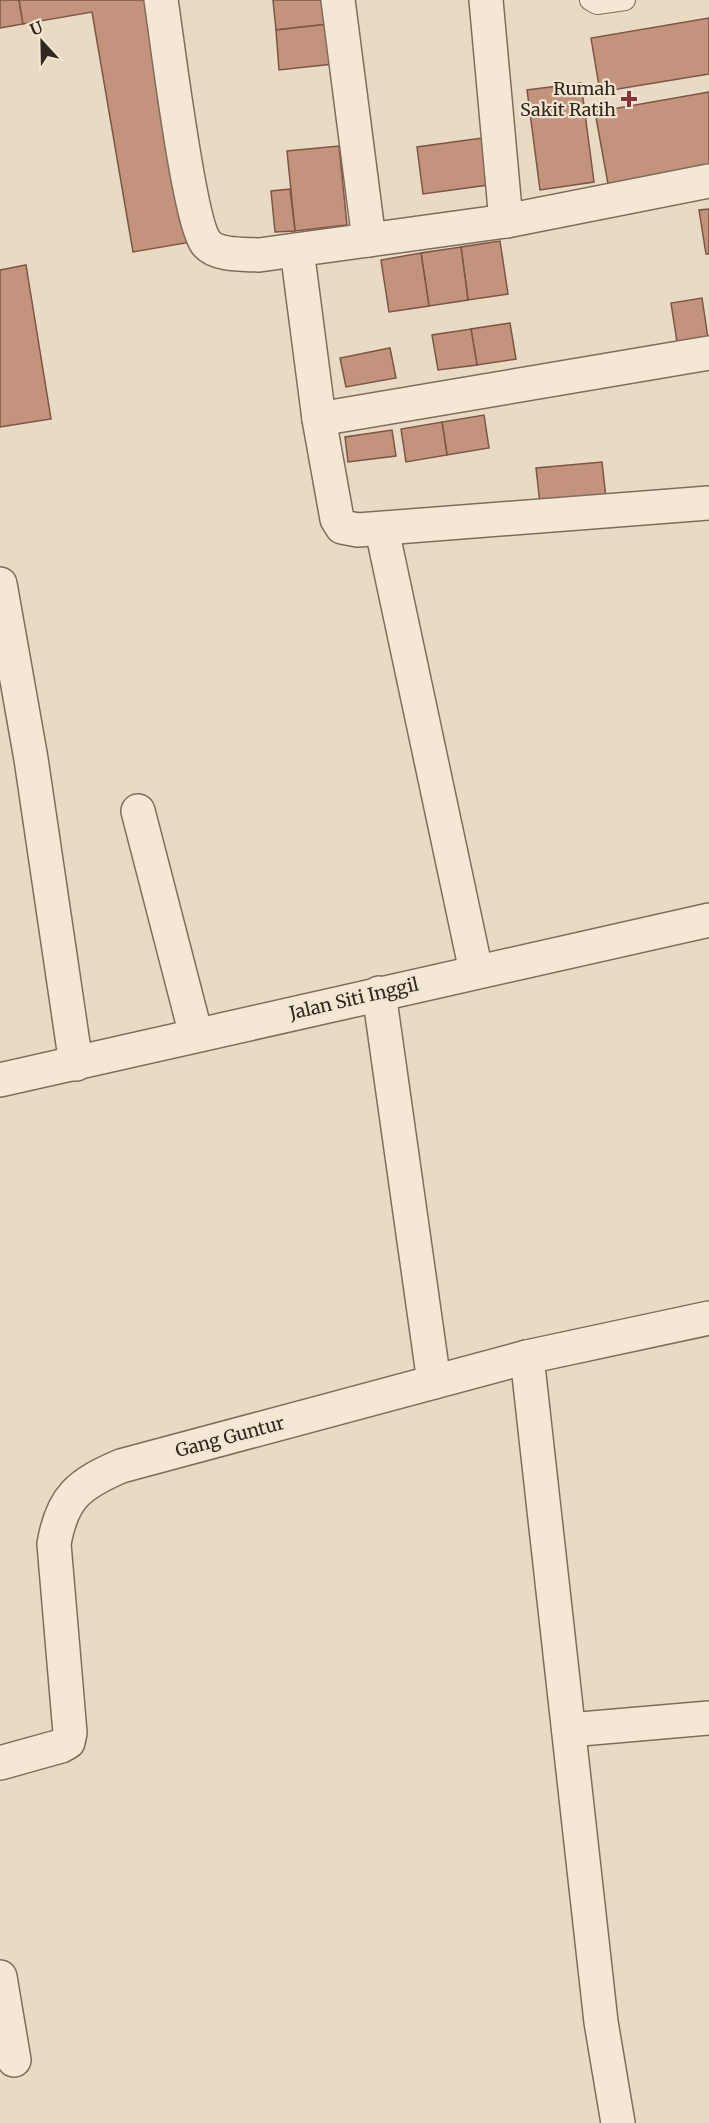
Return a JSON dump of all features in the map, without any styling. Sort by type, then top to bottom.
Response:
[{"type":"street","points":[[161,0],[192,195],[203,238],[208,246],[220,252],[259,255],[369,240],[506,220],[709,181]]},
{"type":"street","points":[[338,0],[369,240]]},
{"type":"street","points":[[486,0],[506,220]]},
{"type":"street","points":[[297,250],[319,419],[337,519],[342,527],[382,530],[463,521],[709,503]]},
{"type":"street","points":[[319,419],[709,353]]},
{"type":"street","points":[[382,530],[476,971]]},
{"type":"street","points":[[0,584],[31,759],[76,1064]]},
{"type":"street","points":[[138,811],[196,1035]]},
{"type":"street","name":"Jalan Siti Inggil","points":[[0,1080],[709,920]]},
{"type":"street","points":[[379,993],[434,1382]]},
{"type":"street","name":"Gang Guntur","points":[[0,1763],[68,1742],[70,1733],[54,1544],[58,1519],[70,1498],[91,1479],[121,1466],[527,1357],[709,1318]]},
{"type":"street","points":[[527,1357],[601,2022],[618,2123]]},
{"type":"street","points":[[569,1730],[709,1718]]},
{"type":"street","points":[[0,1977],[14,2060]]},
{"type":"lane","points":[[590,0],[597,4],[625,0]]},
{"type":"building","points":[[0,0],[19,0],[23,24],[0,28]]},
{"type":"building","points":[[19,0],[156,0],[197,241],[133,252],[92,12],[23,24]]},
{"type":"building","points":[[273,0],[327,0],[329,24],[276,30]]},
{"type":"building","points":[[709,18],[709,74],[600,92],[591,38]]},
{"type":"building","points":[[329,24],[333,64],[279,70],[276,30]]},
{"type":"building","points":[[581,83],[594,182],[540,190],[527,90]]},
{"type":"building","points":[[709,92],[709,166],[608,184],[595,112]]},
{"type":"building","points":[[482,138],[488,185],[423,194],[417,147]]},
{"type":"building","points":[[339,146],[347,225],[295,231],[287,151]]},
{"type":"building","points":[[290,189],[295,231],[275,232],[271,191]]},
{"type":"building","points":[[709,209],[709,254],[706,254],[699,210]]},
{"type":"building","points":[[500,241],[508,294],[468,300],[461,247]]},
{"type":"building","points":[[461,247],[468,300],[429,306],[421,253]]},
{"type":"building","points":[[421,253],[429,306],[389,312],[381,260]]},
{"type":"building","points":[[26,265],[51,419],[0,427],[0,270]]},
{"type":"building","points":[[702,298],[708,338],[677,342],[671,303]]},
{"type":"building","points":[[510,323],[516,359],[477,365],[471,329]]},
{"type":"building","points":[[471,329],[477,365],[438,370],[432,335]]},
{"type":"building","points":[[390,348],[396,378],[346,387],[340,358]]},
{"type":"building","points":[[484,415],[489,448],[447,455],[442,422]]},
{"type":"building","points":[[442,422],[447,455],[406,462],[401,429]]},
{"type":"building","points":[[392,430],[396,456],[348,462],[345,437]]},
{"type":"building","points":[[602,462],[606,498],[540,504],[536,468]]},
{"type":"place","name":"Rumah Sakit Ratih","points":[[629,99]]}]
